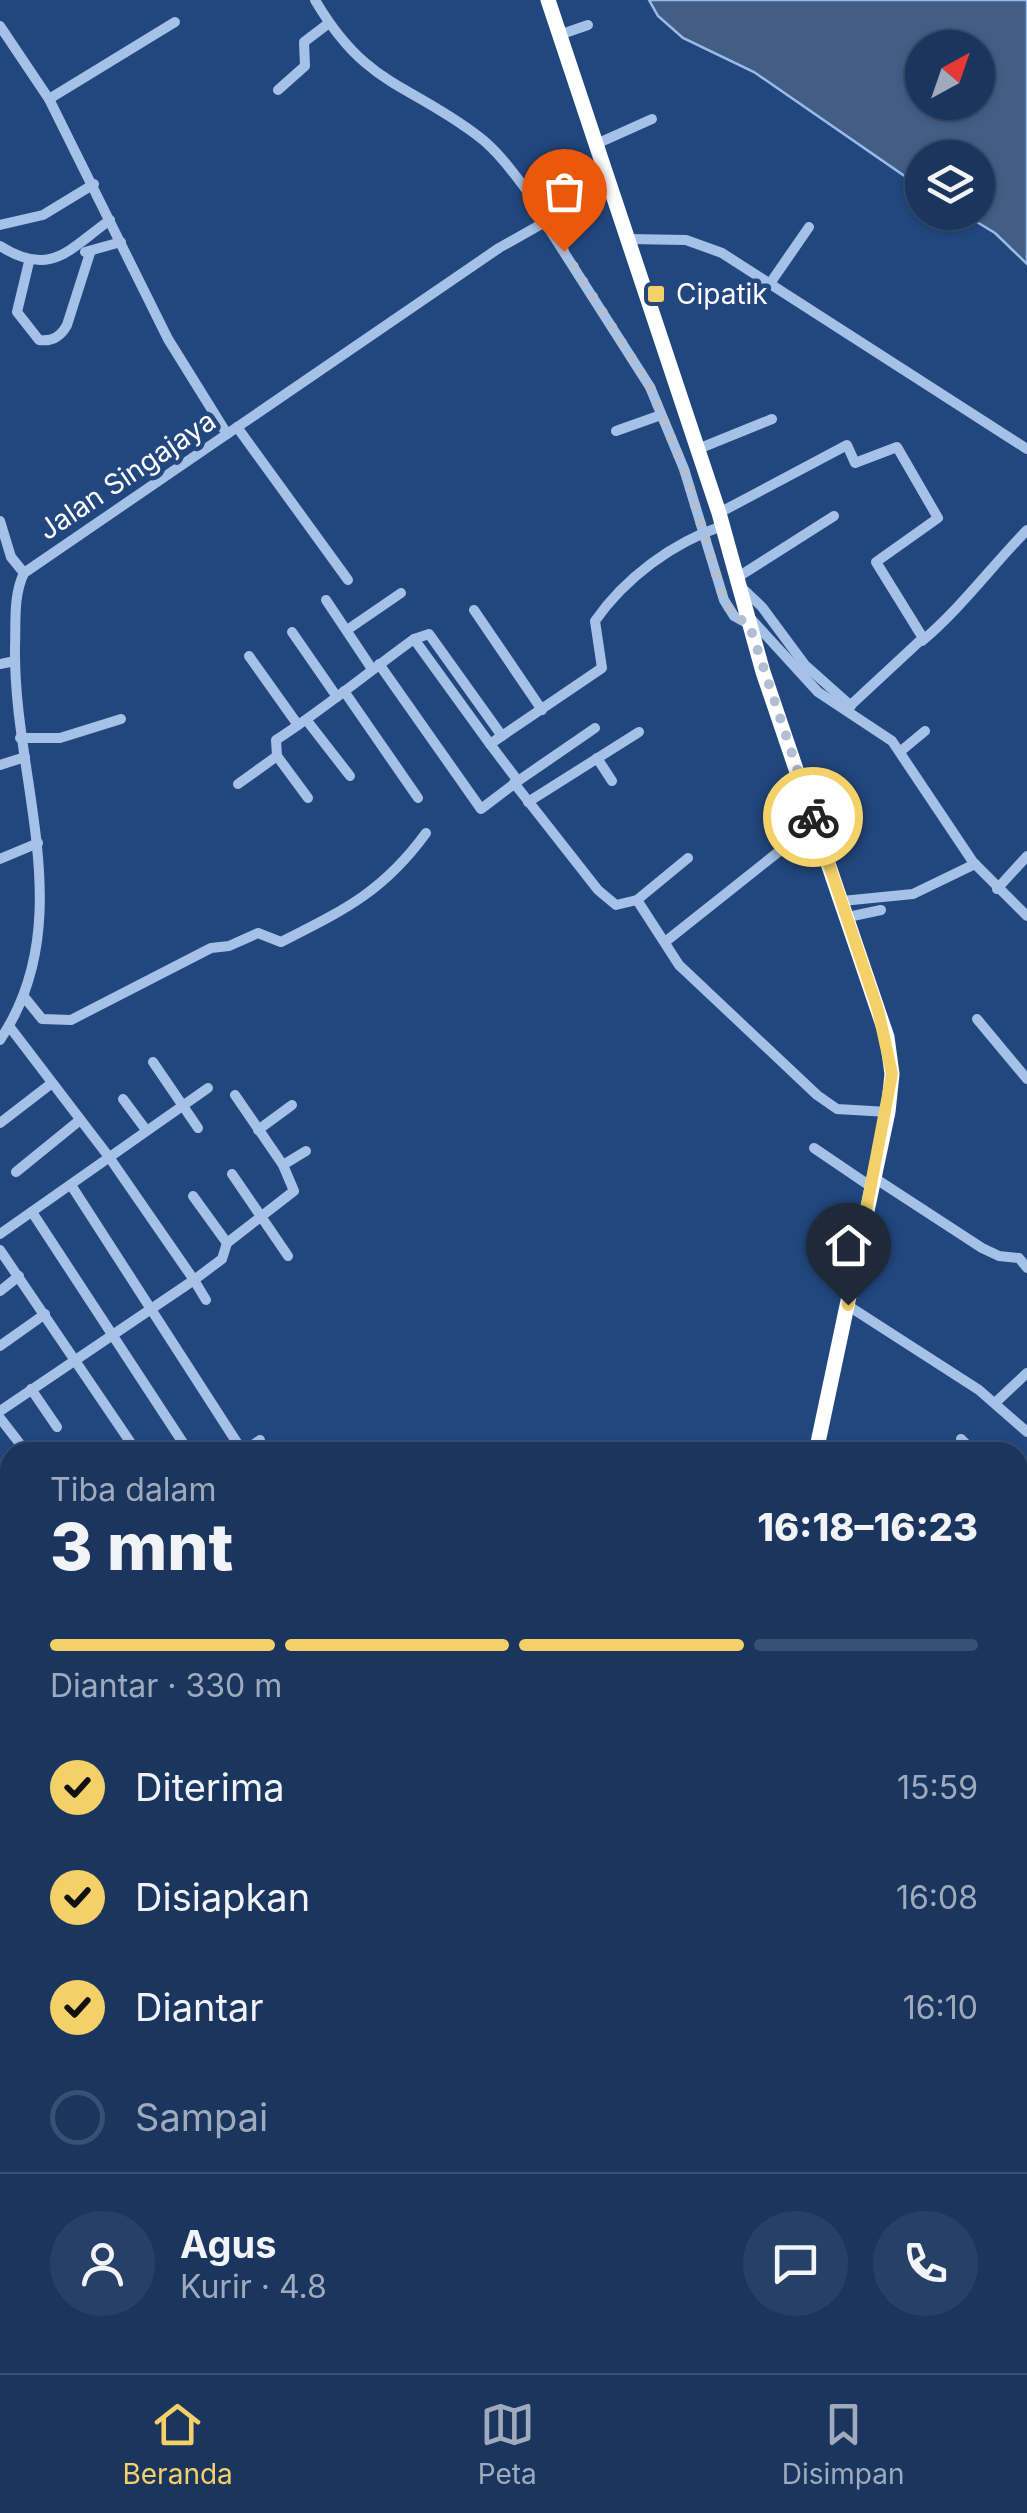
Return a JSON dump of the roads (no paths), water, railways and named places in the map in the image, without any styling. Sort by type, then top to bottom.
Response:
[{"type":"highway","points":[[548,0],[698,448],[714,525],[739,584],[886,1037],[892,1074],[888,1112],[818,1442]]},
{"type":"street","points":[[316,0],[325,26],[367,68],[480,137],[546,219],[606,312],[714,525],[728,610],[747,616],[800,677],[850,707]]},
{"type":"street","points":[[49,100],[176,22]]},
{"type":"street","points":[[559,35],[588,25]]},
{"type":"street","points":[[0,26],[49,100],[94,184],[182,366],[348,580]]},
{"type":"street","points":[[278,90],[305,66],[304,42],[325,26]]},
{"type":"street","points":[[594,145],[652,120]]},
{"type":"street","points":[[0,225],[43,215],[94,184]]},
{"type":"street","name":"Jalan Singajaya","points":[[0,1040],[24,998],[37,958],[38,842],[20,738],[15,661],[16,598],[24,572],[546,219],[608,186]]},
{"type":"street","points":[[0,246],[29,262],[58,258],[110,220]]},
{"type":"street","points":[[771,282],[809,227]]},
{"type":"street","points":[[629,239],[699,244],[771,282],[1027,449]]},
{"type":"street","points":[[79,242],[90,253]]},
{"type":"street","points":[[90,253],[120,242]]},
{"type":"street","points":[[29,262],[17,312],[40,340],[48,341],[62,335],[68,325],[90,253]]},
{"type":"street","points":[[616,431],[661,415]]},
{"type":"street","points":[[698,448],[772,419]]},
{"type":"street","points":[[490,744],[602,668],[596,621],[625,583],[847,445],[855,463],[897,447],[938,518],[876,562],[922,641]]},
{"type":"street","points":[[834,516],[739,584],[762,606],[804,664],[901,752],[975,864],[1027,916]]},
{"type":"street","points":[[0,521],[11,556],[24,572]]},
{"type":"street","points":[[850,707],[958,613],[972,586],[1027,530]]},
{"type":"street","points":[[348,630],[401,593]]},
{"type":"street","points":[[326,600],[481,809],[596,728]]},
{"type":"street","points":[[474,610],[542,710]]},
{"type":"street","points":[[292,632],[418,798]]},
{"type":"street","points":[[308,798],[277,756],[276,740],[303,724],[414,639],[429,634],[502,736]]},
{"type":"street","points":[[414,639],[528,802],[607,898],[616,904],[638,900],[688,858]]},
{"type":"street","points":[[248,656],[350,776]]},
{"type":"street","points":[[0,664],[15,661]]},
{"type":"street","points":[[20,738],[60,738],[121,719]]},
{"type":"street","points":[[901,752],[925,731]]},
{"type":"street","points":[[528,802],[639,732]]},
{"type":"street","points":[[238,784],[277,756]]},
{"type":"street","points":[[0,765],[25,757]]},
{"type":"street","points":[[597,758],[612,781]]},
{"type":"street","points":[[666,942],[777,853],[818,830]]},
{"type":"street","points":[[24,998],[42,1019],[71,1020],[211,948],[258,934],[281,942],[359,904],[408,858],[426,832]]},
{"type":"street","points":[[0,859],[38,842]]},
{"type":"street","points":[[997,889],[1027,856]]},
{"type":"street","points":[[845,909],[913,894],[975,864]]},
{"type":"street","points":[[638,900],[679,966],[818,1095],[842,1110],[888,1112]]},
{"type":"street","points":[[845,909],[881,910]]},
{"type":"street","points":[[976,1020],[1027,1079]]},
{"type":"street","points":[[10,1026],[109,1157],[206,1300]]},
{"type":"street","points":[[1014,1064],[1027,1054]]},
{"type":"street","points":[[153,1062],[198,1128]]},
{"type":"street","points":[[0,1123],[52,1083]]},
{"type":"street","points":[[0,1234],[208,1088]]},
{"type":"street","points":[[19,1442],[0,1414],[222,1259],[227,1243],[294,1191],[284,1165],[235,1095]]},
{"type":"street","points":[[123,1099],[146,1130]]},
{"type":"street","points":[[258,1130],[292,1104]]},
{"type":"street","points":[[16,1172],[80,1120]]},
{"type":"street","points":[[814,1148],[982,1248],[1018,1258],[1027,1268]]},
{"type":"street","points":[[284,1165],[306,1151]]},
{"type":"street","points":[[232,1174],[288,1256]]},
{"type":"street","points":[[71,1185],[236,1442]]},
{"type":"street","points":[[193,1196],[227,1243]]},
{"type":"street","points":[[32,1212],[184,1442]]},
{"type":"street","points":[[1018,1258],[1027,1247]]},
{"type":"street","points":[[0,1250],[78,1358],[131,1442]]},
{"type":"street","points":[[0,1291],[19,1276]]},
{"type":"street","points":[[848,1305],[995,1402],[1027,1432]]},
{"type":"street","points":[[0,1346],[45,1314]]},
{"type":"street","points":[[995,1402],[1027,1373]]},
{"type":"street","points":[[31,1389],[57,1427]]},
{"type":"street","points":[[961,1439],[964,1442]]},
{"type":"place","name":"Cipatik","points":[[656,294]]}]
